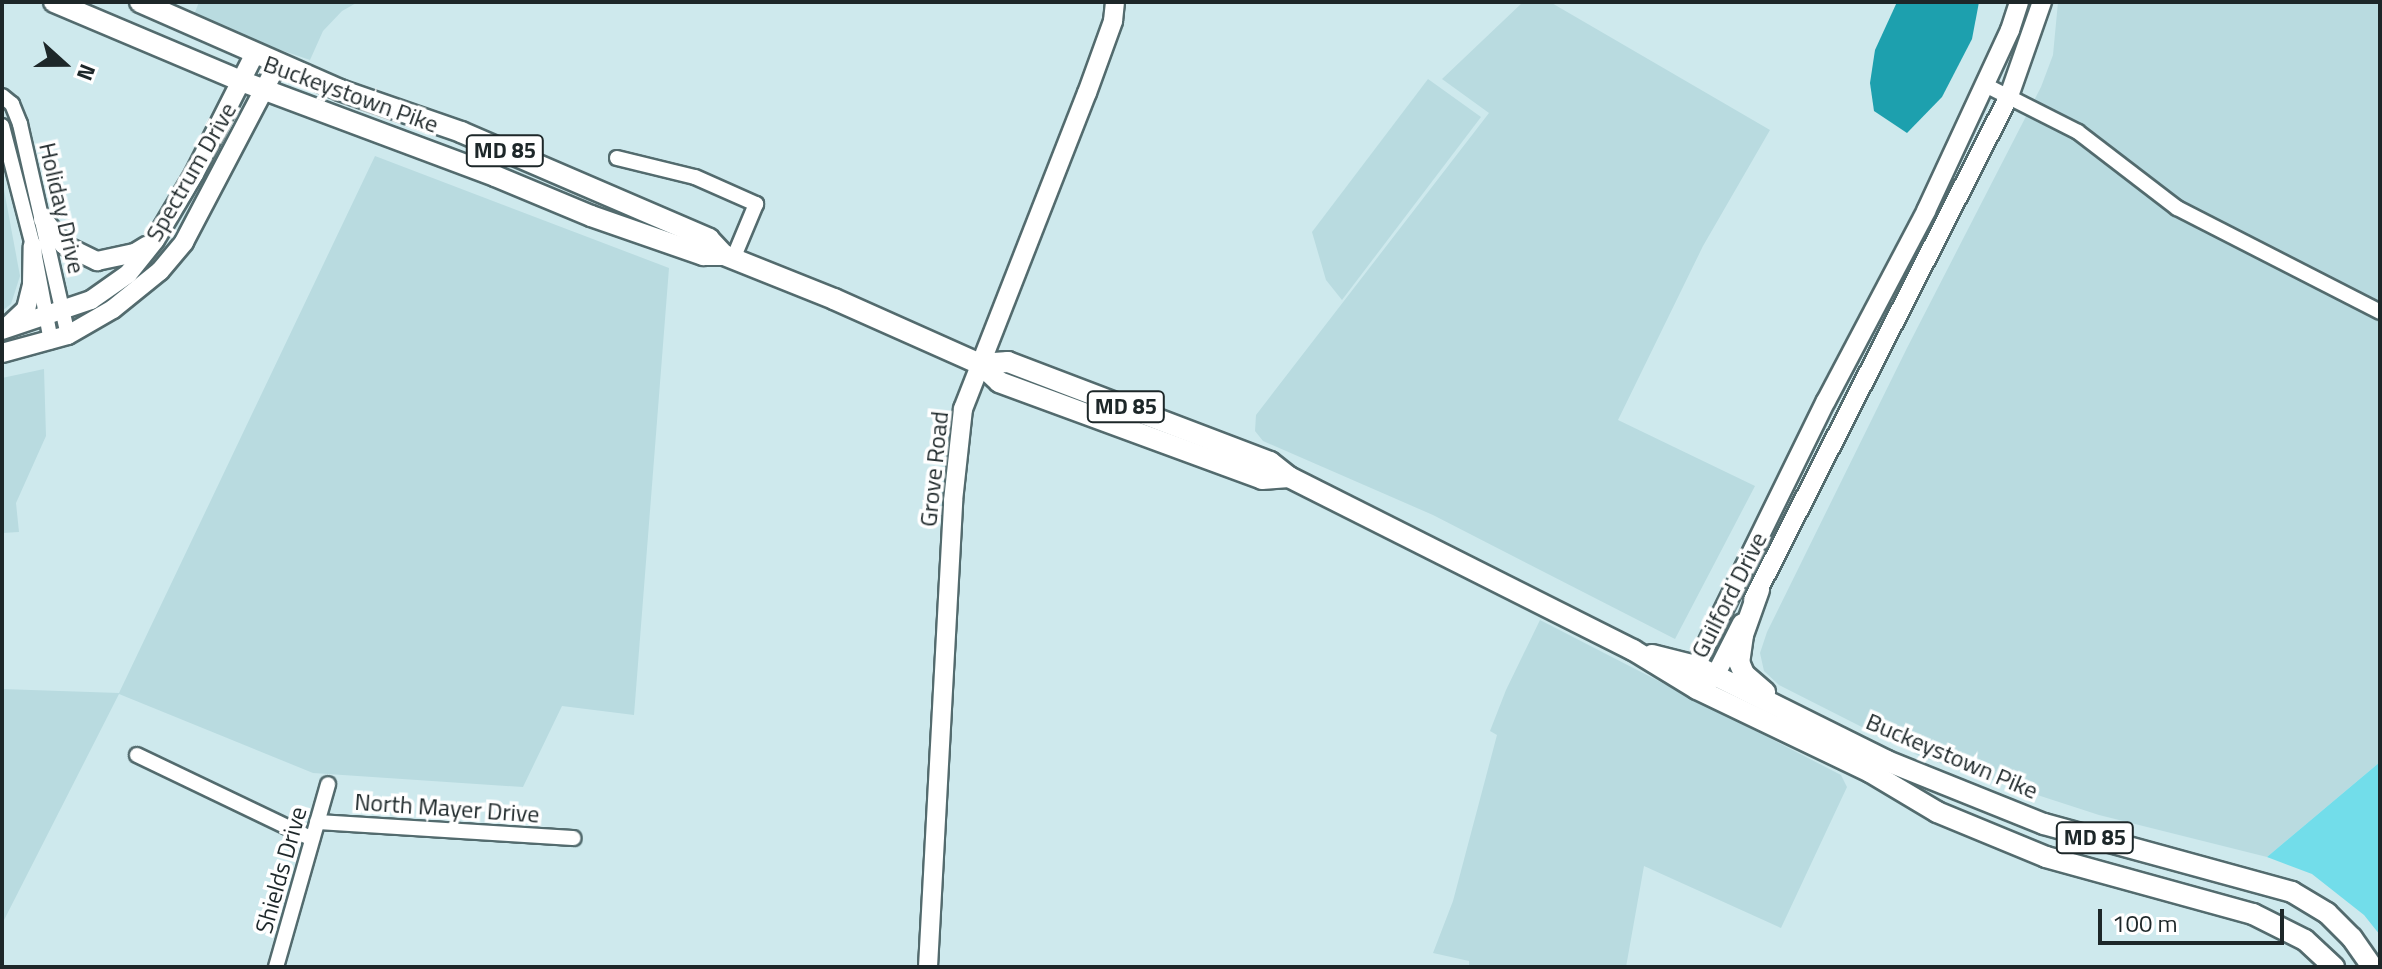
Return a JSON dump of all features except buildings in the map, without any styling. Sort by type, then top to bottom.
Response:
[{"type":"main road","name":"Buckeystown Pike","points":[[54,2],[241,81],[495,176],[591,216],[703,255],[729,257],[980,364],[999,382],[1262,479],[1289,477],[1633,650],[1697,689],[1870,772],[1937,812],[2046,857],[2253,914],[2305,940],[2331,964]]},
{"type":"main road","name":"Buckeystown Pike","points":[[140,2],[278,63],[461,132],[709,239],[729,257]]},
{"type":"main road","name":"Grove Road","points":[[928,967],[954,491],[963,409],[1087,93],[1113,21],[1115,2]]},
{"type":"main road","name":"Guilford Drive","points":[[1697,689],[1696,666],[1826,401],[1926,211],[1985,85],[2019,2]]},
{"type":"main road","name":"Guilford Drive","points":[[1697,689],[1715,676],[2009,96],[2042,2]]},
{"type":"main road","name":"Spectrum Drive","points":[[2,330],[55,315],[91,300],[128,274],[155,240],[194,174],[255,53]]},
{"type":"main road","name":"Spectrum Drive","points":[[2,353],[60,338],[113,309],[160,271],[184,242],[278,63]]},
{"type":"main road","points":[[43,219],[64,245],[97,261],[135,253],[155,240]]},
{"type":"main road","points":[[2,330],[26,309],[32,285],[33,246]]},
{"type":"main road","points":[[1759,590],[1743,635],[1739,662],[1753,684],[1804,719]]},
{"type":"main road","name":"Buckeystown Pike","points":[[1633,650],[1696,666],[1887,761],[2044,824],[2292,892],[2327,913],[2352,938],[2372,967]]},
{"type":"street","points":[[1985,85],[2078,132],[2177,208],[2380,312]]},
{"type":"street","name":"Holiday Drive","points":[[2,96],[12,104],[20,124],[43,219],[60,338]]},
{"type":"street","name":"Holiday Drive","points":[[2,126],[33,246],[55,315]]},
{"type":"street","points":[[617,158],[695,177],[756,204],[729,257]]},
{"type":"street","points":[[137,755],[312,839]]},
{"type":"street","name":"Shields Drive","points":[[276,967],[328,784]]},
{"type":"street","name":"North Mayer Drive","points":[[317,822],[574,838]]},
{"type":"shaded area","points":[[199,2],[358,2],[342,11],[323,31],[310,60],[192,20]]},
{"type":"shaded area","points":[[1523,2],[1550,2],[1770,130],[1703,246],[1618,420],[1755,486],[1675,639],[1433,515],[1263,441],[1255,431],[1256,415],[1489,113],[1442,79]]},
{"type":"shaded area","points":[[1897,2],[1979,2],[1972,39],[1942,97],[1907,133],[1874,111],[1870,83],[1875,50]]},
{"type":"shaded area","points":[[2058,2],[2380,2],[2380,762],[2267,857],[2099,815],[1921,757],[1779,685],[1764,671],[1760,653],[1767,632],[1907,348],[2041,87],[2053,55]]},
{"type":"shaded area","points":[[1428,79],[1481,117],[1342,300],[1326,280],[1312,232]]},
{"type":"shaded area","points":[[375,156],[669,268],[634,715],[562,706],[523,787],[313,773],[119,694],[2,924],[2,689],[119,693]]},
{"type":"shaded area","points":[[2,179],[20,276],[11,304],[2,311]]},
{"type":"shaded area","points":[[44,369],[46,436],[16,503],[19,532],[2,533],[2,378]]},
{"type":"shaded area","points":[[1540,620],[1841,775],[1847,787],[1781,928],[1644,866],[1626,967],[1469,967],[1469,961],[1433,953],[1453,901],[1497,735],[1490,731]]},
{"type":"shaded area","points":[[2380,762],[2380,935],[2364,915],[2312,874],[2267,857]]}]
